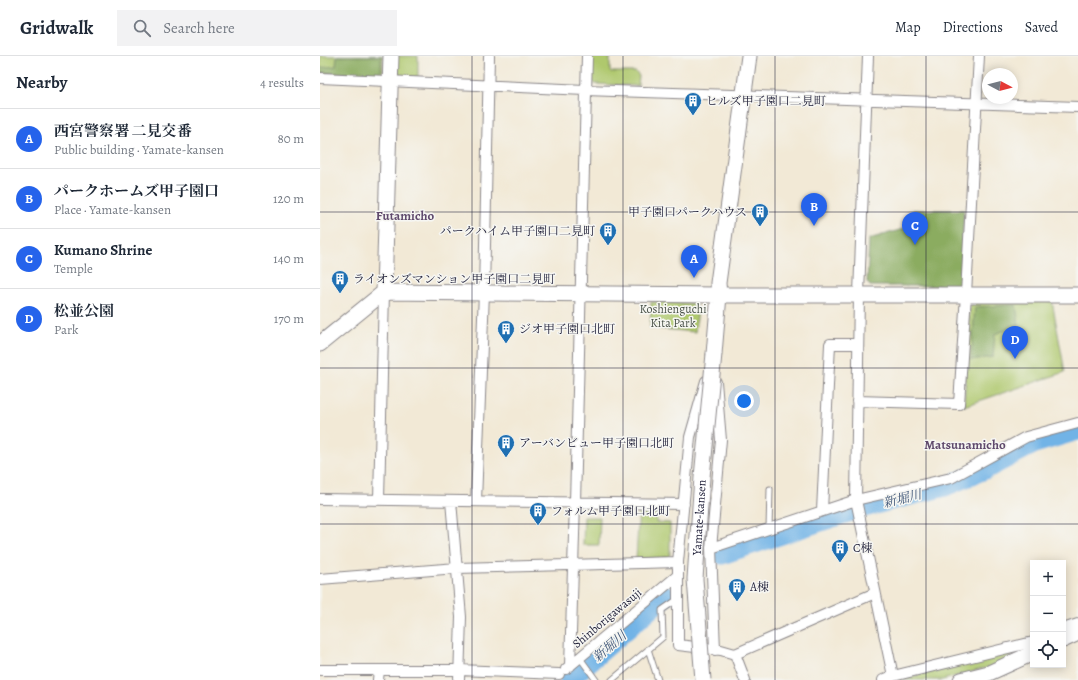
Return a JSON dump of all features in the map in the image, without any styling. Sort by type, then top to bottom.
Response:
[{"type":"street","points":[[379,500],[391,56]]},
{"type":"street","points":[[476,501],[484,292],[488,56]]},
{"type":"street","points":[[570,666],[576,502],[586,56]]},
{"type":"street","points":[[719,295],[718,283],[749,56]]},
{"type":"street","points":[[868,56],[858,294],[856,502],[875,593],[888,678],[1030,643]]},
{"type":"street","points":[[857,401],[959,404],[979,56]]},
{"type":"street","points":[[320,78],[866,101],[1078,107]]},
{"type":"street","points":[[320,344],[384,292],[719,295],[1078,295]]},
{"type":"street","name":"Yamate-kansen","points":[[702,680],[695,579],[702,477],[719,295]]},
{"type":"street","points":[[822,511],[830,344],[858,344]]},
{"type":"street","points":[[714,354],[690,437],[677,576],[678,645],[735,654],[875,593]]},
{"type":"street","points":[[714,354],[721,440],[711,548],[716,650]]},
{"type":"street","points":[[711,548],[822,511],[951,478],[1026,437],[1078,423]]},
{"type":"street","points":[[320,499],[684,504]]},
{"type":"street","points":[[451,500],[461,618],[459,675]]},
{"type":"street","points":[[320,579],[457,568],[678,562]]},
{"type":"street","name":"Shinborigawasuji","points":[[556,677],[570,666],[582,660],[677,576]]},
{"type":"street","points":[[1066,628],[1078,624]]},
{"type":"street","points":[[1066,639],[1078,633]]},
{"type":"street","points":[[735,654],[744,680]]},
{"type":"street","points":[[961,680],[989,673],[1030,654]]},
{"type":"street","points":[[320,670],[379,675],[556,677]]},
{"type":"lane","points":[[769,529],[770,489]]},
{"type":"lane","points":[[612,680],[663,637],[662,610],[678,599]]},
{"type":"lane","points":[[648,650],[658,680]]},
{"type":"lane","points":[[582,660],[596,680]]},
{"type":"green space","points":[[320,56],[383,56],[383,72],[378,76],[320,74]]},
{"type":"green space","points":[[337,56],[381,56],[381,71],[377,75],[320,72],[320,68],[336,66]]},
{"type":"green space","points":[[396,56],[418,56],[418,77],[403,77],[398,74]]},
{"type":"green space","points":[[591,56],[610,56],[610,72],[636,72],[639,76],[638,86],[595,84],[591,80]]},
{"type":"green space","points":[[913,210],[964,210],[960,286],[870,286],[867,282],[869,239],[913,226]]},
{"type":"green space","points":[[972,301],[1052,301],[1065,372],[964,406],[970,303]]},
{"type":"green space","name":"Koshienguchi Kita Park","points":[[651,302],[693,303],[698,310],[695,332],[650,328]]},
{"type":"green space","points":[[1016,305],[1019,325],[995,334],[993,357],[971,360],[975,307]]},
{"type":"green space","points":[[639,507],[657,508],[656,522],[670,523],[670,555],[668,557],[636,559]]},
{"type":"green space","points":[[584,517],[600,517],[599,545],[583,545]]},
{"type":"green space","points":[[1030,646],[990,667],[942,680],[899,680]]},
{"type":"waterway","name":"新堀川","points":[[722,555],[860,509],[945,487],[987,469],[1035,444],[1078,431]]},
{"type":"waterway","name":"新堀川","points":[[569,680],[667,595]]},
{"type":"place","name":"ヒルズ甲子園口二見町","points":[[693,116]]},
{"type":"place","name":"パークホームズ甲子園口","points":[[814,226]]},
{"type":"place","name":"甲子園口パークハウス","points":[[760,227]]},
{"type":"place","name":"Kumano Shrine","points":[[915,245]]},
{"type":"place","name":"パークハイム甲子園口二見町","points":[[608,246]]},
{"type":"place","name":"西宮警察署 二見交番","points":[[694,278]]},
{"type":"place","name":"ライオンズマンション甲子園口二見町","points":[[340,294]]},
{"type":"place","name":"ジオ甲子園口北町","points":[[506,344]]},
{"type":"place","name":"松並公園","points":[[1015,359]]},
{"type":"place","name":"アーバンビュー甲子園口北町","points":[[506,458]]},
{"type":"place","name":"フォルム甲子園口北町","points":[[538,526]]},
{"type":"place","name":"C棟","points":[[840,563]]},
{"type":"place","name":"A棟","points":[[737,602]]},
{"type":"district","name":"Futamicho","points":[[405,215]]},
{"type":"district","name":"Matsunamicho","points":[[965,444]]}]
